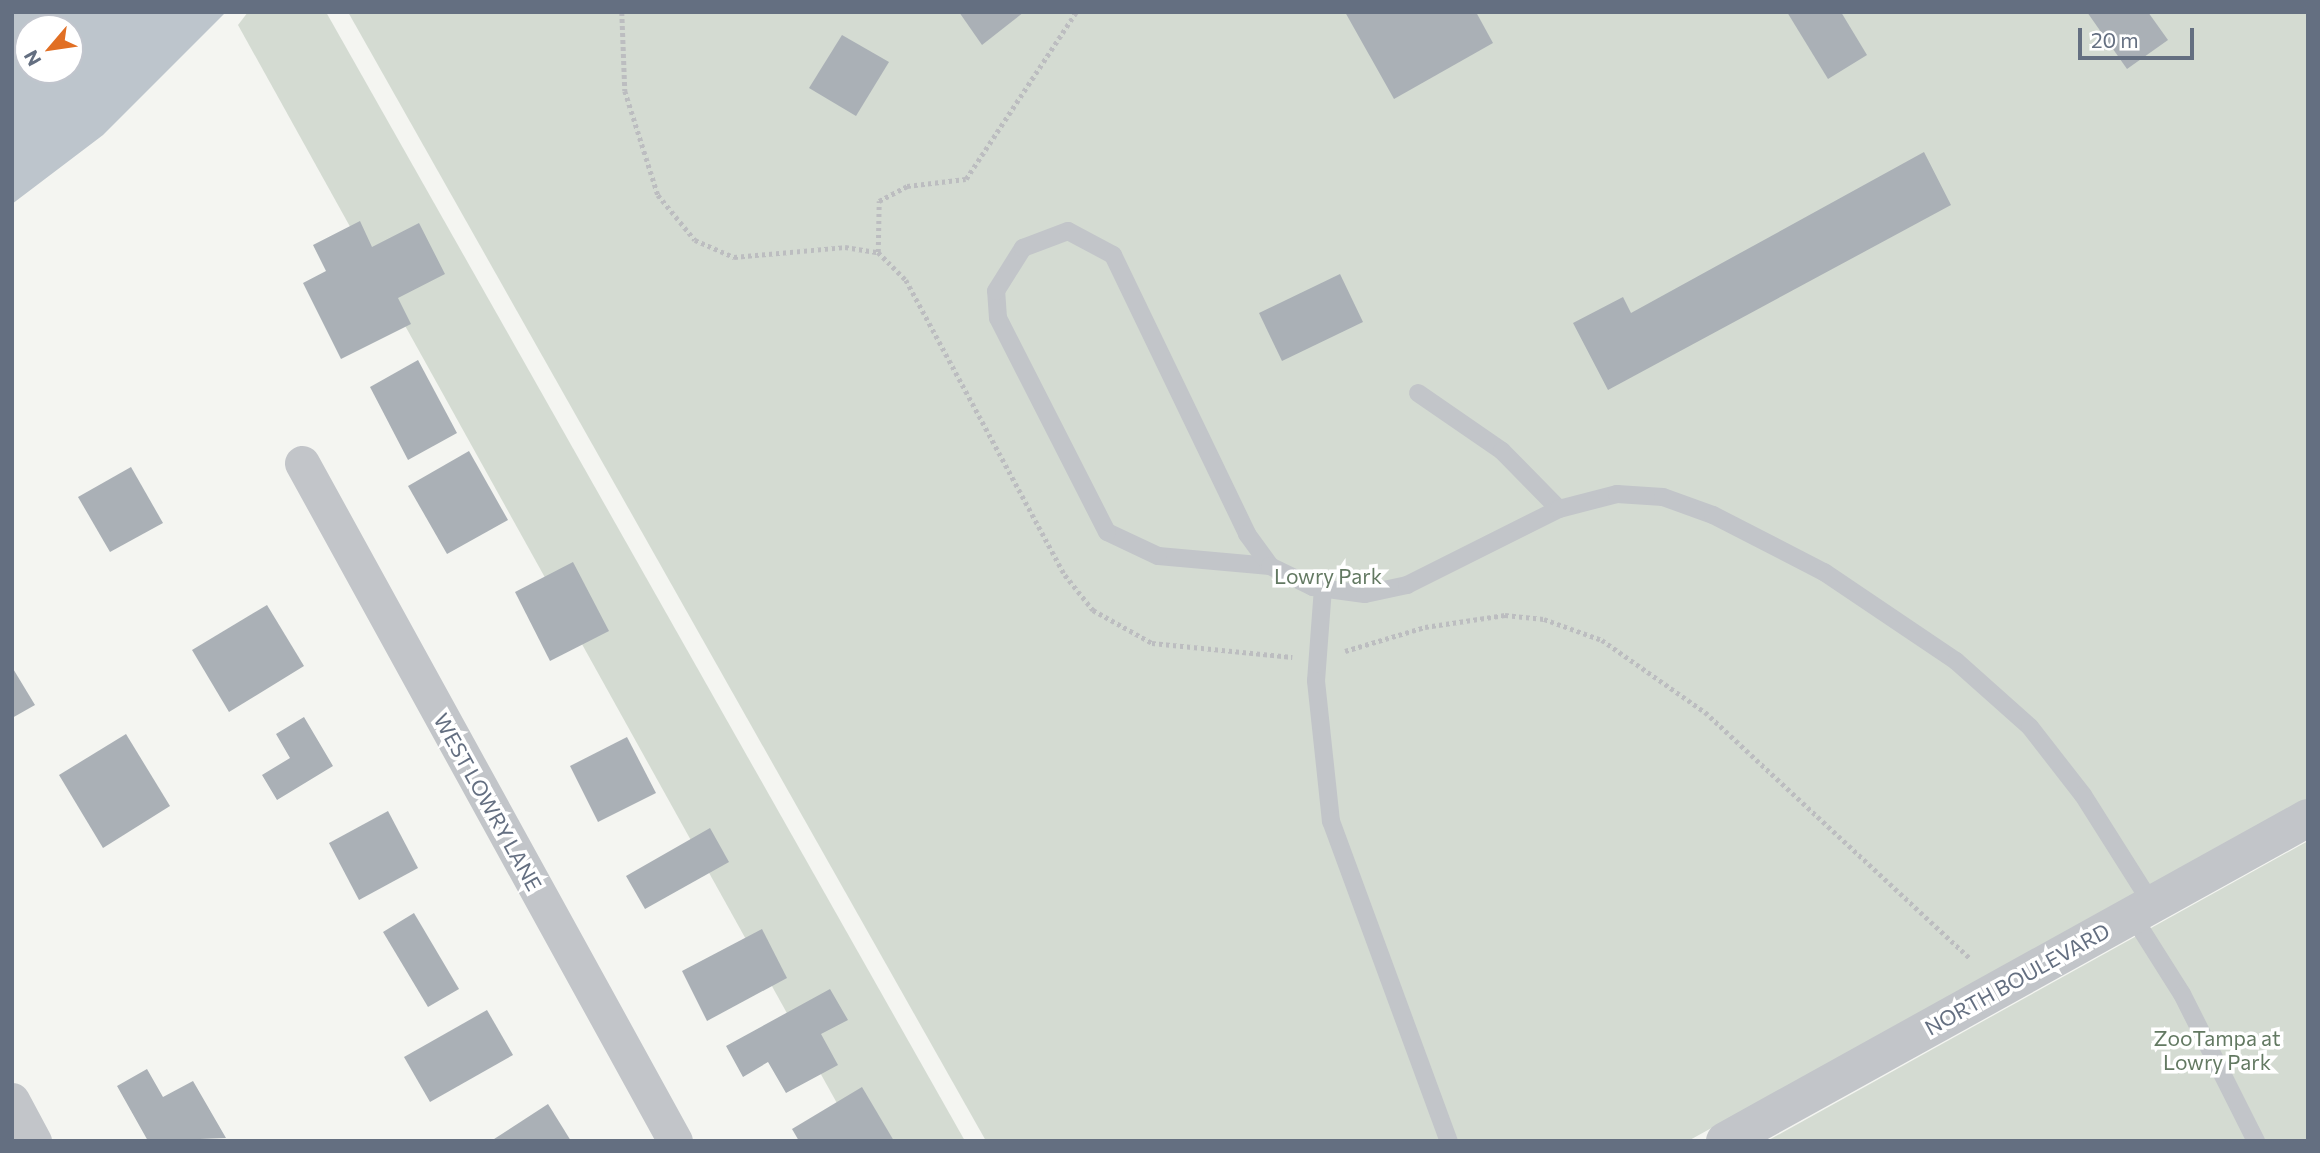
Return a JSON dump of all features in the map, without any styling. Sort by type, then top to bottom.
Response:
[{"type":"street","name":"WEST LOWRY LANE","points":[[302,463],[675,1141]]},
{"type":"street","name":"NORTH BOULEVARD","points":[[1725,1141],[2308,818]]},
{"type":"street","points":[[12,1100],[34,1141]]},
{"type":"lane","points":[[1270,566],[1247,534],[1113,255],[1069,231],[1023,248],[996,291],[998,318],[1107,532],[1158,556],[1270,566],[1323,588],[1365,594],[1407,585],[1559,509],[1617,495],[1663,497],[1824,572],[1956,661],[2030,727],[2083,795],[2256,1141]]},
{"type":"lane","points":[[1419,393],[1502,451],[1559,509]]},
{"type":"lane","points":[[1323,588],[1318,655],[1320,751],[1331,821],[1450,1141]]},
{"type":"path","points":[[622,12],[625,91],[634,131],[657,195],[695,240],[734,257],[852,246],[878,252],[906,280],[1065,575],[1093,610],[1152,643],[1318,655],[1425,627],[1505,615],[1544,619],[1602,640],[1705,712],[1964,954]]},
{"type":"path","points":[[878,252],[879,201],[907,186],[966,179],[1076,12]]},
{"type":"green space","points":[[248,12],[326,12],[965,1141],[858,1141],[238,25]]},
{"type":"green space","name":"Lowry Park","points":[[348,12],[2308,12],[2308,799],[1688,1141],[986,1141]]},
{"type":"green space","name":"ZooTampa at Lowry Park","points":[[2308,841],[2308,1141],[1767,1141]]},
{"type":"shaded area","points":[[12,12],[226,12],[103,135],[12,204]]},
{"type":"building","points":[[959,12],[1024,12],[982,45]]},
{"type":"building","points":[[1345,12],[1476,12],[1493,43],[1394,99]]},
{"type":"building","points":[[1787,12],[1841,12],[1867,55],[1828,79]]},
{"type":"building","points":[[2087,12],[2148,12],[2168,40],[2127,69]]},
{"type":"building","points":[[842,35],[889,62],[856,116],[809,88]]},
{"type":"building","points":[[1924,152],[1951,205],[1608,390],[1573,323],[1623,297],[1631,313]]},
{"type":"building","points":[[360,221],[372,247],[419,223],[445,274],[398,298],[411,324],[341,359],[303,283],[326,271],[313,245]]},
{"type":"building","points":[[1340,274],[1363,322],[1282,361],[1259,313]]},
{"type":"building","points":[[418,360],[457,433],[408,460],[370,387]]},
{"type":"building","points":[[469,451],[508,520],[447,554],[408,486]]},
{"type":"building","points":[[131,467],[163,523],[110,552],[78,497]]},
{"type":"building","points":[[573,562],[609,631],[550,661],[515,592]]},
{"type":"building","points":[[267,605],[304,666],[229,712],[192,650]]},
{"type":"building","points":[[12,667],[35,705],[12,718]]},
{"type":"building","points":[[304,717],[333,766],[277,800],[262,775],[290,758],[276,734]]},
{"type":"building","points":[[126,734],[170,806],[103,848],[59,775]]},
{"type":"building","points":[[627,737],[656,793],[598,822],[570,766]]},
{"type":"building","points":[[388,811],[418,868],[359,900],[329,843]]},
{"type":"building","points":[[710,828],[729,862],[645,909],[626,876]]},
{"type":"building","points":[[414,913],[459,989],[428,1007],[383,932]]},
{"type":"building","points":[[762,929],[787,978],[707,1021],[682,971]]},
{"type":"building","points":[[830,989],[848,1020],[821,1034],[838,1065],[786,1093],[768,1062],[743,1077],[726,1046]]},
{"type":"building","points":[[487,1010],[513,1055],[430,1102],[404,1057]]},
{"type":"building","points":[[147,1069],[163,1097],[193,1081],[226,1138],[148,1141],[117,1086]]},
{"type":"building","points":[[862,1087],[894,1141],[799,1141],[792,1129]]},
{"type":"building","points":[[548,1104],[571,1141],[491,1141]]}]
